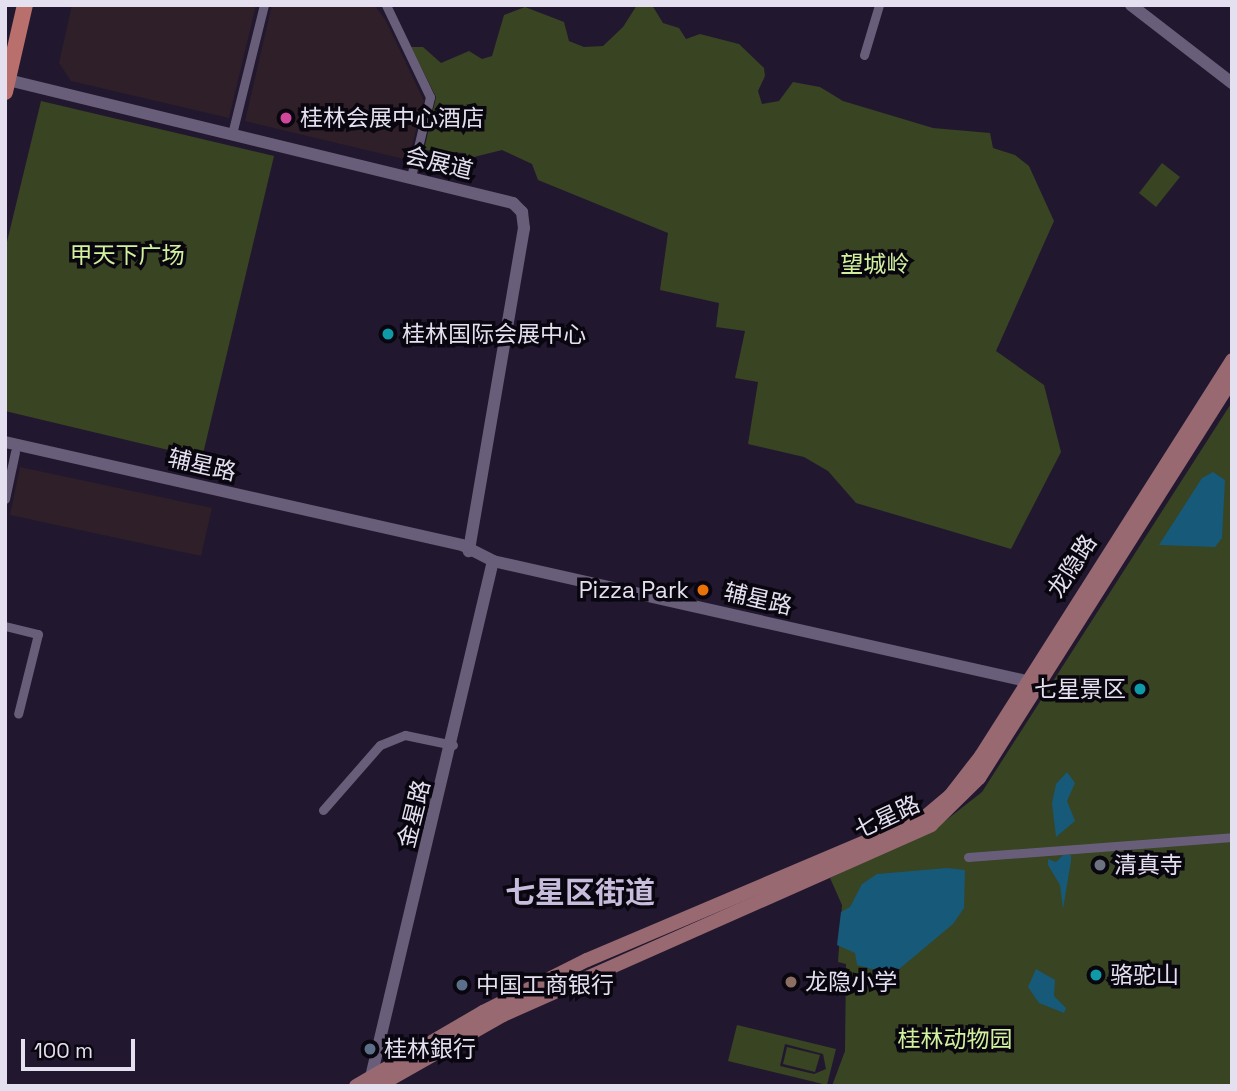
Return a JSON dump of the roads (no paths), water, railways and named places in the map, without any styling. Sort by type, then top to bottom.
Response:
[{"type":"highway","points":[[5,52],[16,5]]},
{"type":"highway","points":[[7,86],[25,5]]},
{"type":"main road","name":"龙隐路","points":[[950,796],[1032,683],[1232,360]]},
{"type":"main road","name":"七星路","points":[[356,1086],[375,1083],[503,1015],[931,825],[979,778],[1032,683],[1232,379]]},
{"type":"main road","name":"七星路","points":[[375,1083],[483,1012],[587,960],[926,816],[950,796]]},
{"type":"street","points":[[232,134],[264,5]]},
{"type":"street","points":[[386,5],[430,97],[411,177]]},
{"type":"street","points":[[863,55],[879,5]]},
{"type":"street","points":[[1130,5],[1232,83]]},
{"type":"street","name":"会展道","points":[[7,86],[232,134],[411,177],[513,203],[522,212],[524,228],[469,551]]},
{"type":"street","name":"辅星路","points":[[5,442],[462,545],[469,551],[493,561],[1032,683]]},
{"type":"street","points":[[5,499],[10,451]]},
{"type":"street","name":"辅星路","points":[[10,451],[459,553],[469,551]]},
{"type":"street","name":"金星路","points":[[375,1083],[493,561]]},
{"type":"street","points":[[5,626],[37,634],[18,714]]},
{"type":"street","points":[[323,810],[380,745],[405,735],[453,745]]},
{"type":"street","points":[[968,857],[1232,837]]},
{"type":"water","points":[[1213,472],[1225,480],[1222,538],[1215,547],[1159,545],[1202,478]]},
{"type":"water","points":[[1067,772],[1075,783],[1067,801],[1075,821],[1056,837],[1052,803],[1056,784]]},
{"type":"water","points":[[1063,855],[1071,855],[1071,861],[1063,909],[1060,885],[1048,865],[1048,859],[1056,862]]},
{"type":"water","points":[[947,868],[965,870],[964,908],[953,924],[898,970],[879,971],[857,965],[855,953],[837,945],[841,912],[850,907],[862,884],[877,874]]},
{"type":"water","points":[[1036,969],[1055,980],[1054,996],[1066,1008],[1064,1013],[1039,1003],[1028,987]]},
{"type":"place","name":"桂林会展中心酒店","points":[[286,118]]},
{"type":"place","name":"桂林国际会展中心","points":[[388,334]]},
{"type":"place","name":"Pizza Park","points":[[703,590]]},
{"type":"place","name":"七星景区","points":[[1140,689]]},
{"type":"place","name":"清真寺","points":[[1100,865]]},
{"type":"place","name":"骆驼山","points":[[1096,975]]},
{"type":"place","name":"龙隐小学","points":[[791,982]]},
{"type":"place","name":"中国工商银行","points":[[462,985]]},
{"type":"place","name":"桂林銀行","points":[[370,1049]]},
{"type":"district","name":"七星区街道","points":[[580,893]]},
{"type":"park label","name":"甲天下广场","points":[[127,255]]},
{"type":"park label","name":"望城岭","points":[[875,264]]},
{"type":"park label","name":"桂林动物园","points":[[955,1039]]}]
